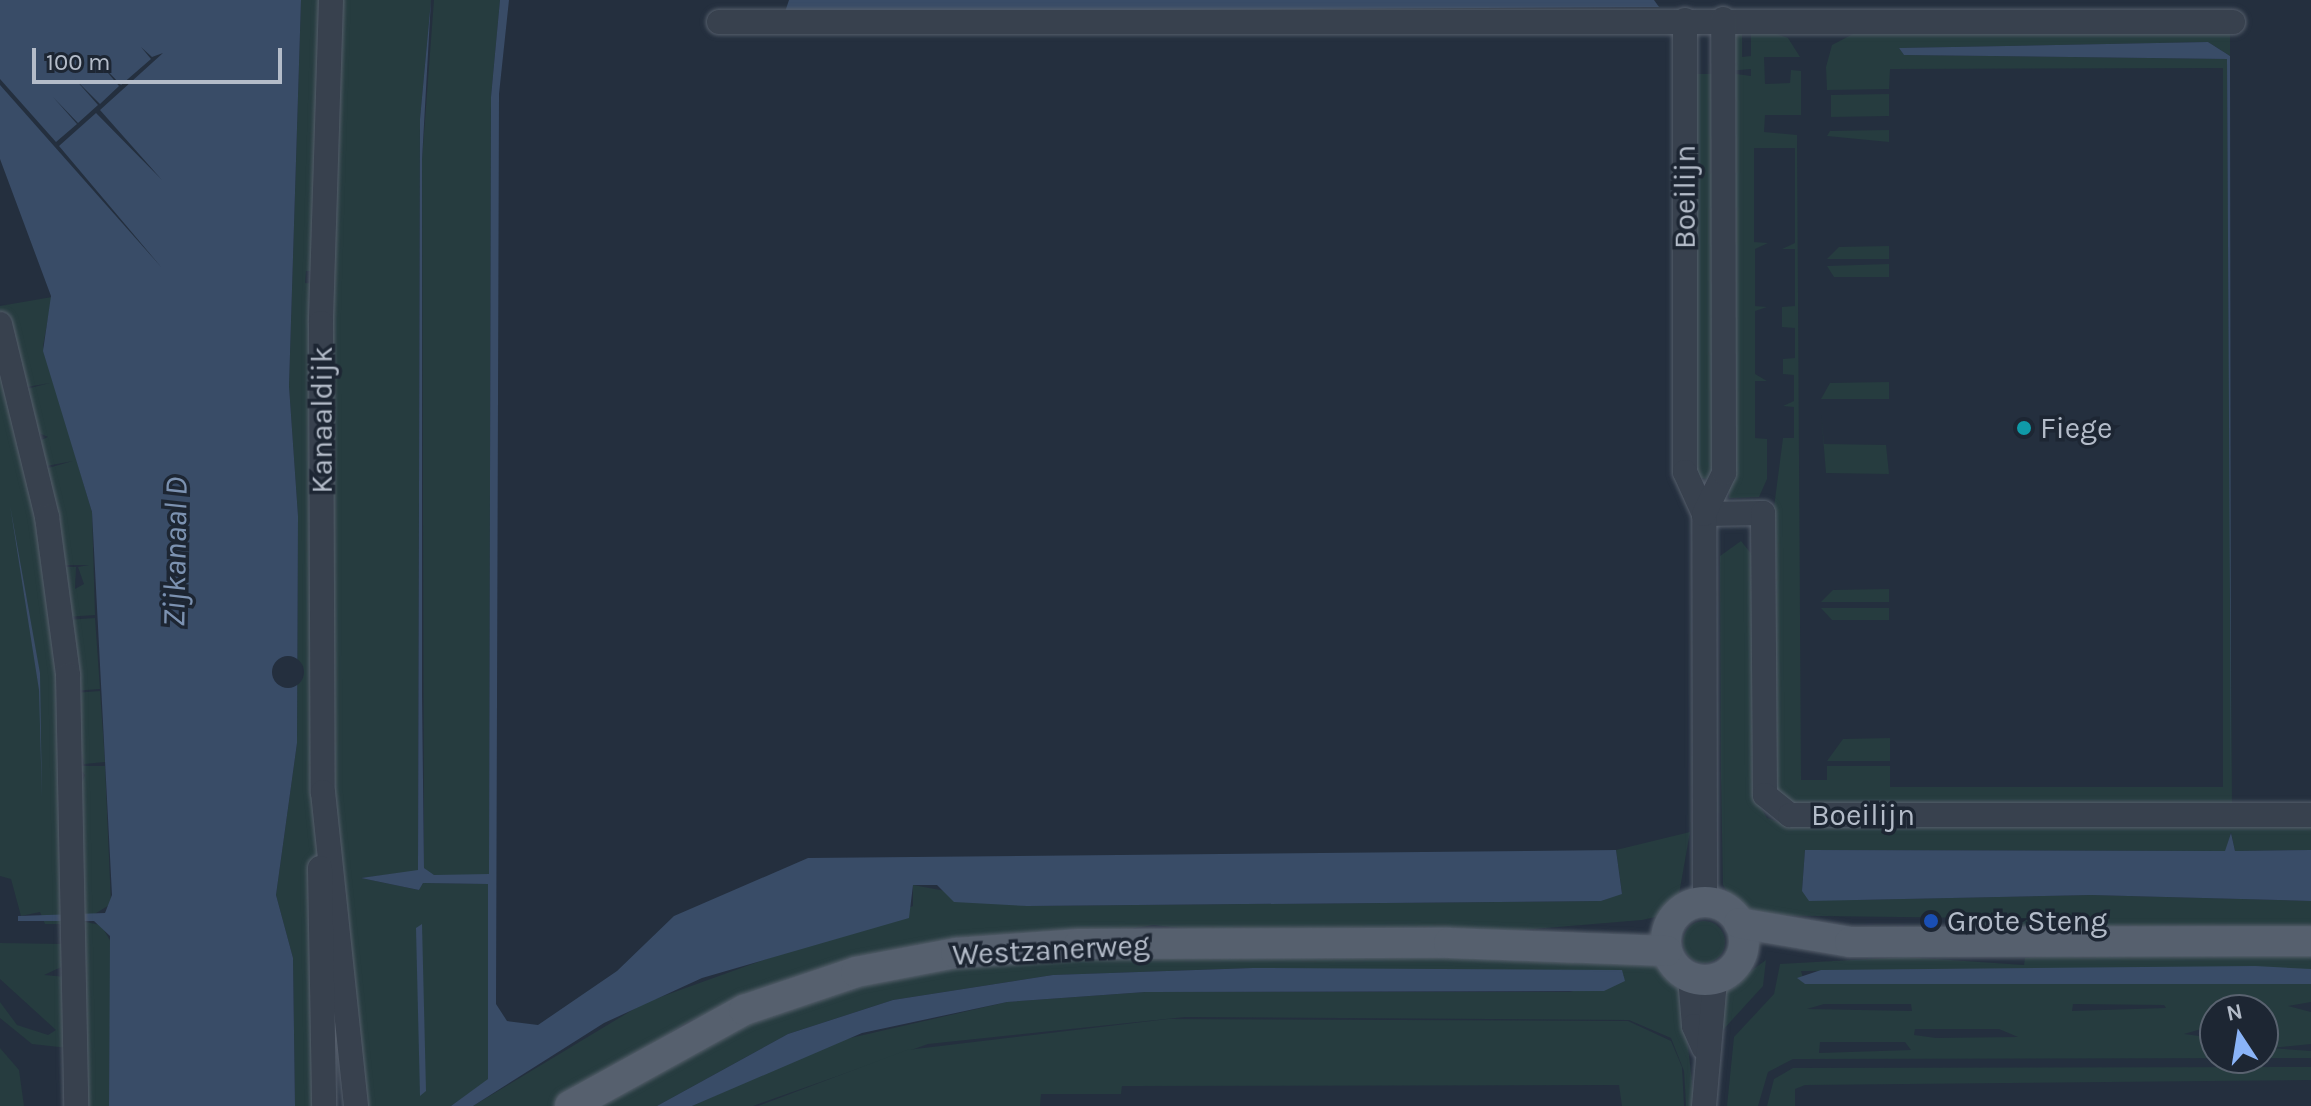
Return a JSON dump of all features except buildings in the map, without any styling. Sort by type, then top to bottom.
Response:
[{"type":"main road","points":[[1850,942],[1714,973],[1667,941],[1677,913],[1705,903],[1739,923],[1850,942],[2311,941]]},
{"type":"main road","points":[[1714,973],[1743,940],[1739,923]]},
{"type":"main road","name":"Westzanerweg","points":[[570,1106],[744,1010],[834,978],[956,953],[1079,944],[1565,943],[1581,934],[1667,941]]},
{"type":"street","name":"Kanaaldijk","points":[[331,0],[321,323],[328,840],[356,1106]]},
{"type":"street","points":[[719,22],[1723,19],[2233,22]]},
{"type":"street","name":"Boeilijn","points":[[1704,514],[1724,473],[1723,19]]},
{"type":"street","name":"Boeilijn","points":[[1685,20],[1685,472],[1704,514],[1705,903]]},
{"type":"street","points":[[0,324],[47,517],[68,675],[76,1106]]},
{"type":"street","name":"Boeilijn","points":[[1704,514],[1763,513],[1765,795],[1790,815],[2311,815]]},
{"type":"street","name":"Kanaaldijk","points":[[324,1106],[319,884],[328,840]]},
{"type":"street","points":[[1704,1106],[1704,1048],[1694,1026],[1714,973]]},
{"type":"green space","points":[[301,0],[327,0],[315,115],[319,271],[306,271],[305,283],[318,284],[320,1106],[295,1106],[293,958],[276,895],[297,743],[298,516],[289,386]]},
{"type":"green space","points":[[335,0],[431,0],[420,119],[418,871],[361,878],[419,890],[423,883],[488,884],[488,1080],[451,1106],[361,1106],[330,816]]},
{"type":"green space","points":[[434,0],[500,0],[491,97],[489,875],[431,875],[424,868],[422,160]]},
{"type":"green space","points":[[1728,32],[1742,32],[1742,57],[1751,56],[1751,32],[1771,32],[1788,38],[1800,57],[1764,57],[1765,84],[1790,83],[1791,70],[1801,71],[1801,115],[1765,115],[1764,132],[1797,135],[1801,780],[1827,780],[1827,766],[1890,766],[1890,787],[2223,787],[2223,68],[1890,69],[1889,89],[1827,90],[1826,67],[1832,45],[1855,33],[2230,32],[2230,56],[2208,42],[1899,48],[1904,55],[2227,59],[2232,805],[1792,804],[1776,794],[1773,515],[1783,438],[1794,438],[1794,407],[1783,406],[1794,401],[1794,375],[1783,374],[1783,359],[1795,358],[1795,328],[1782,327],[1782,307],[1795,306],[1795,249],[1782,249],[1795,243],[1795,148],[1754,148],[1754,242],[1768,243],[1755,249],[1755,306],[1767,307],[1755,311],[1755,374],[1767,381],[1755,381],[1755,438],[1767,439],[1767,479],[1759,497],[1729,498],[1728,73],[1751,76],[1751,69],[1728,71]]},
{"type":"green space","points":[[1689,74],[1718,74],[1719,470],[1708,479],[1695,477]]},
{"type":"green space","points":[[1889,94],[1889,116],[1831,117],[1831,95]]},
{"type":"green space","points":[[1889,130],[1889,142],[1827,136],[1830,131]]},
{"type":"green space","points":[[1889,246],[1889,259],[1827,259],[1839,247]]},
{"type":"green space","points":[[1889,264],[1889,277],[1834,277],[1827,266]]},
{"type":"green space","points":[[52,297],[43,346],[92,512],[95,615],[65,617],[63,567],[76,567],[75,589],[84,584],[78,567],[89,565],[62,565],[41,470],[73,461],[41,467],[41,440],[48,437],[32,430],[22,390],[50,383],[21,388],[19,352],[0,314],[0,306]]},
{"type":"green space","points":[[0,352],[55,593],[72,924],[45,924],[40,912],[21,916],[11,879],[0,876]]},
{"type":"green space","points":[[1889,382],[1889,399],[1821,399],[1830,383]]},
{"type":"green space","points":[[1821,412],[1824,444],[1886,445],[1889,474],[1826,473]]},
{"type":"green space","points":[[1741,541],[1753,556],[1756,800],[1767,818],[1784,824],[2311,821],[2311,850],[2235,851],[2231,832],[2226,851],[1805,850],[1802,891],[1852,900],[2091,895],[2311,901],[2311,932],[2040,932],[1982,924],[1981,918],[1743,915],[1723,885],[1721,778],[1720,556]]},
{"type":"green space","points":[[1889,589],[1889,602],[1821,602],[1833,590]]},
{"type":"green space","points":[[1821,608],[1889,608],[1889,620],[1832,620]]},
{"type":"green space","points":[[95,618],[100,689],[73,691],[66,620]]},
{"type":"green space","points":[[100,691],[105,762],[84,764],[75,716],[81,703],[73,693]]},
{"type":"green space","points":[[1890,738],[1890,761],[1827,761],[1843,739]]},
{"type":"green space","points":[[78,766],[105,766],[111,904],[93,915],[80,915],[79,789],[85,775]]},
{"type":"green space","points":[[1690,832],[1679,894],[1664,915],[1642,920],[1495,932],[1232,934],[1154,925],[772,987],[688,1022],[554,1106],[473,1106],[644,1003],[913,906],[913,885],[1027,906],[1601,901],[1622,893],[1616,850]]},
{"type":"green space","points":[[80,921],[101,925],[111,942],[109,1106],[79,1106]]},
{"type":"green space","points":[[1704,921],[1719,927],[1725,942],[1719,957],[1704,963],[1689,957],[1683,942],[1689,927]]},
{"type":"green space","points":[[0,943],[62,944],[72,962],[44,975],[66,977],[68,1048],[32,1044],[0,1018],[0,1002],[17,1025],[48,1035],[56,1030],[0,979]]},
{"type":"green space","points":[[2095,951],[2311,951],[2311,969],[1801,971],[1805,984],[2311,984],[2311,1002],[2288,1006],[2311,1012],[2311,1044],[2279,1047],[2279,994],[2199,994],[2199,1030],[2184,1034],[2199,1036],[2199,1058],[1793,1059],[1768,1072],[1758,1106],[1727,1106],[1734,1037],[1774,994],[1780,964],[1906,957],[2024,965],[2025,958]],"holes":[[[1824,1004],[1911,1004],[1912,1011],[1807,1009]],[[2073,1004],[2164,1005],[2166,1008],[2072,1011]],[[1915,1029],[1999,1029],[2018,1037],[1936,1038],[1914,1035]],[[1820,1042],[1905,1042],[1911,1050],[1819,1053]]]},
{"type":"green space","points":[[1373,953],[1656,963],[1681,988],[1695,1106],[1686,1106],[1684,1071],[1671,1038],[1629,1020],[1185,1017],[928,1044],[753,1106],[692,1106],[833,1042],[1007,1002],[1145,992],[1570,992],[1625,975],[1253,968],[1053,975],[893,1000],[788,1034],[657,1106],[590,1106],[678,1051],[809,996],[990,958]]},
{"type":"green space","points":[[1766,960],[1763,986],[1721,1032],[1726,989]]},
{"type":"green space","points":[[1168,1019],[1628,1021],[1671,1041],[1682,1067],[1684,1106],[1622,1106],[1619,1085],[1122,1086],[1121,1094],[1041,1094],[1040,1106],[758,1106],[907,1050]]},
{"type":"green space","points":[[0,1048],[19,1070],[24,1106],[0,1106]]},
{"type":"green space","points":[[2279,1049],[2311,1051],[2311,1058],[2279,1058]]},
{"type":"green space","points":[[2199,1067],[2199,1074],[2279,1074],[2279,1067],[2311,1067],[2311,1080],[1805,1085],[1795,1089],[1795,1106],[1767,1106],[1774,1079],[1793,1068]]},
{"type":"water","name":"Zijkanaal D","points":[[0,0],[301,0],[289,386],[298,516],[297,743],[276,895],[293,958],[295,1106],[109,1106],[110,936],[94,921],[18,921],[18,916],[105,913],[112,895],[92,512],[43,351],[51,296],[0,159]]},
{"type":"water","points":[[431,0],[422,160],[422,693],[424,868],[434,875],[489,874],[491,97],[500,0],[509,0],[499,94],[496,1004],[507,1021],[538,1025],[617,971],[674,916],[808,858],[1616,850],[1622,894],[1601,901],[1027,906],[954,902],[937,885],[913,885],[909,918],[702,978],[604,1023],[473,1106],[451,1106],[488,1079],[488,884],[423,883],[419,890],[361,878],[418,870],[420,119]]},
{"type":"water","points":[[789,0],[1654,0],[1659,7],[785,12]]},
{"type":"water","points":[[2208,42],[2230,56],[2231,787],[2227,59],[1904,55],[1899,48]]},
{"type":"water","points":[[10,505],[40,673],[42,800],[39,690]]},
{"type":"water","points":[[2231,833],[2235,851],[2311,850],[2311,901],[2091,895],[1809,901],[1802,891],[1805,850],[2225,851]]},
{"type":"water","points":[[422,924],[426,1091],[420,1096],[416,928]]},
{"type":"water","points":[[2255,966],[2311,969],[2311,984],[1805,984],[1797,978],[1821,970]]},
{"type":"water","points":[[1253,968],[1622,970],[1625,981],[1604,991],[1145,992],[1007,1002],[862,1033],[692,1106],[657,1106],[788,1034],[893,1000],[1053,975]]},
{"type":"pier","points":[[141,47],[152,57],[163,53],[100,110],[162,180],[96,113],[59,146],[162,268],[0,85],[0,79],[56,142],[77,124],[53,97],[78,123],[98,105],[75,79],[100,104],[119,86],[97,60],[121,85],[151,59]]},
{"type":"pier","points":[[288,656],[299,661],[304,672],[299,683],[288,688],[277,683],[272,672],[277,661]]},
{"type":"place","name":"Fiege","points":[[2024,428]]},
{"type":"place","name":"Grote Steng","points":[[1931,921]]}]
